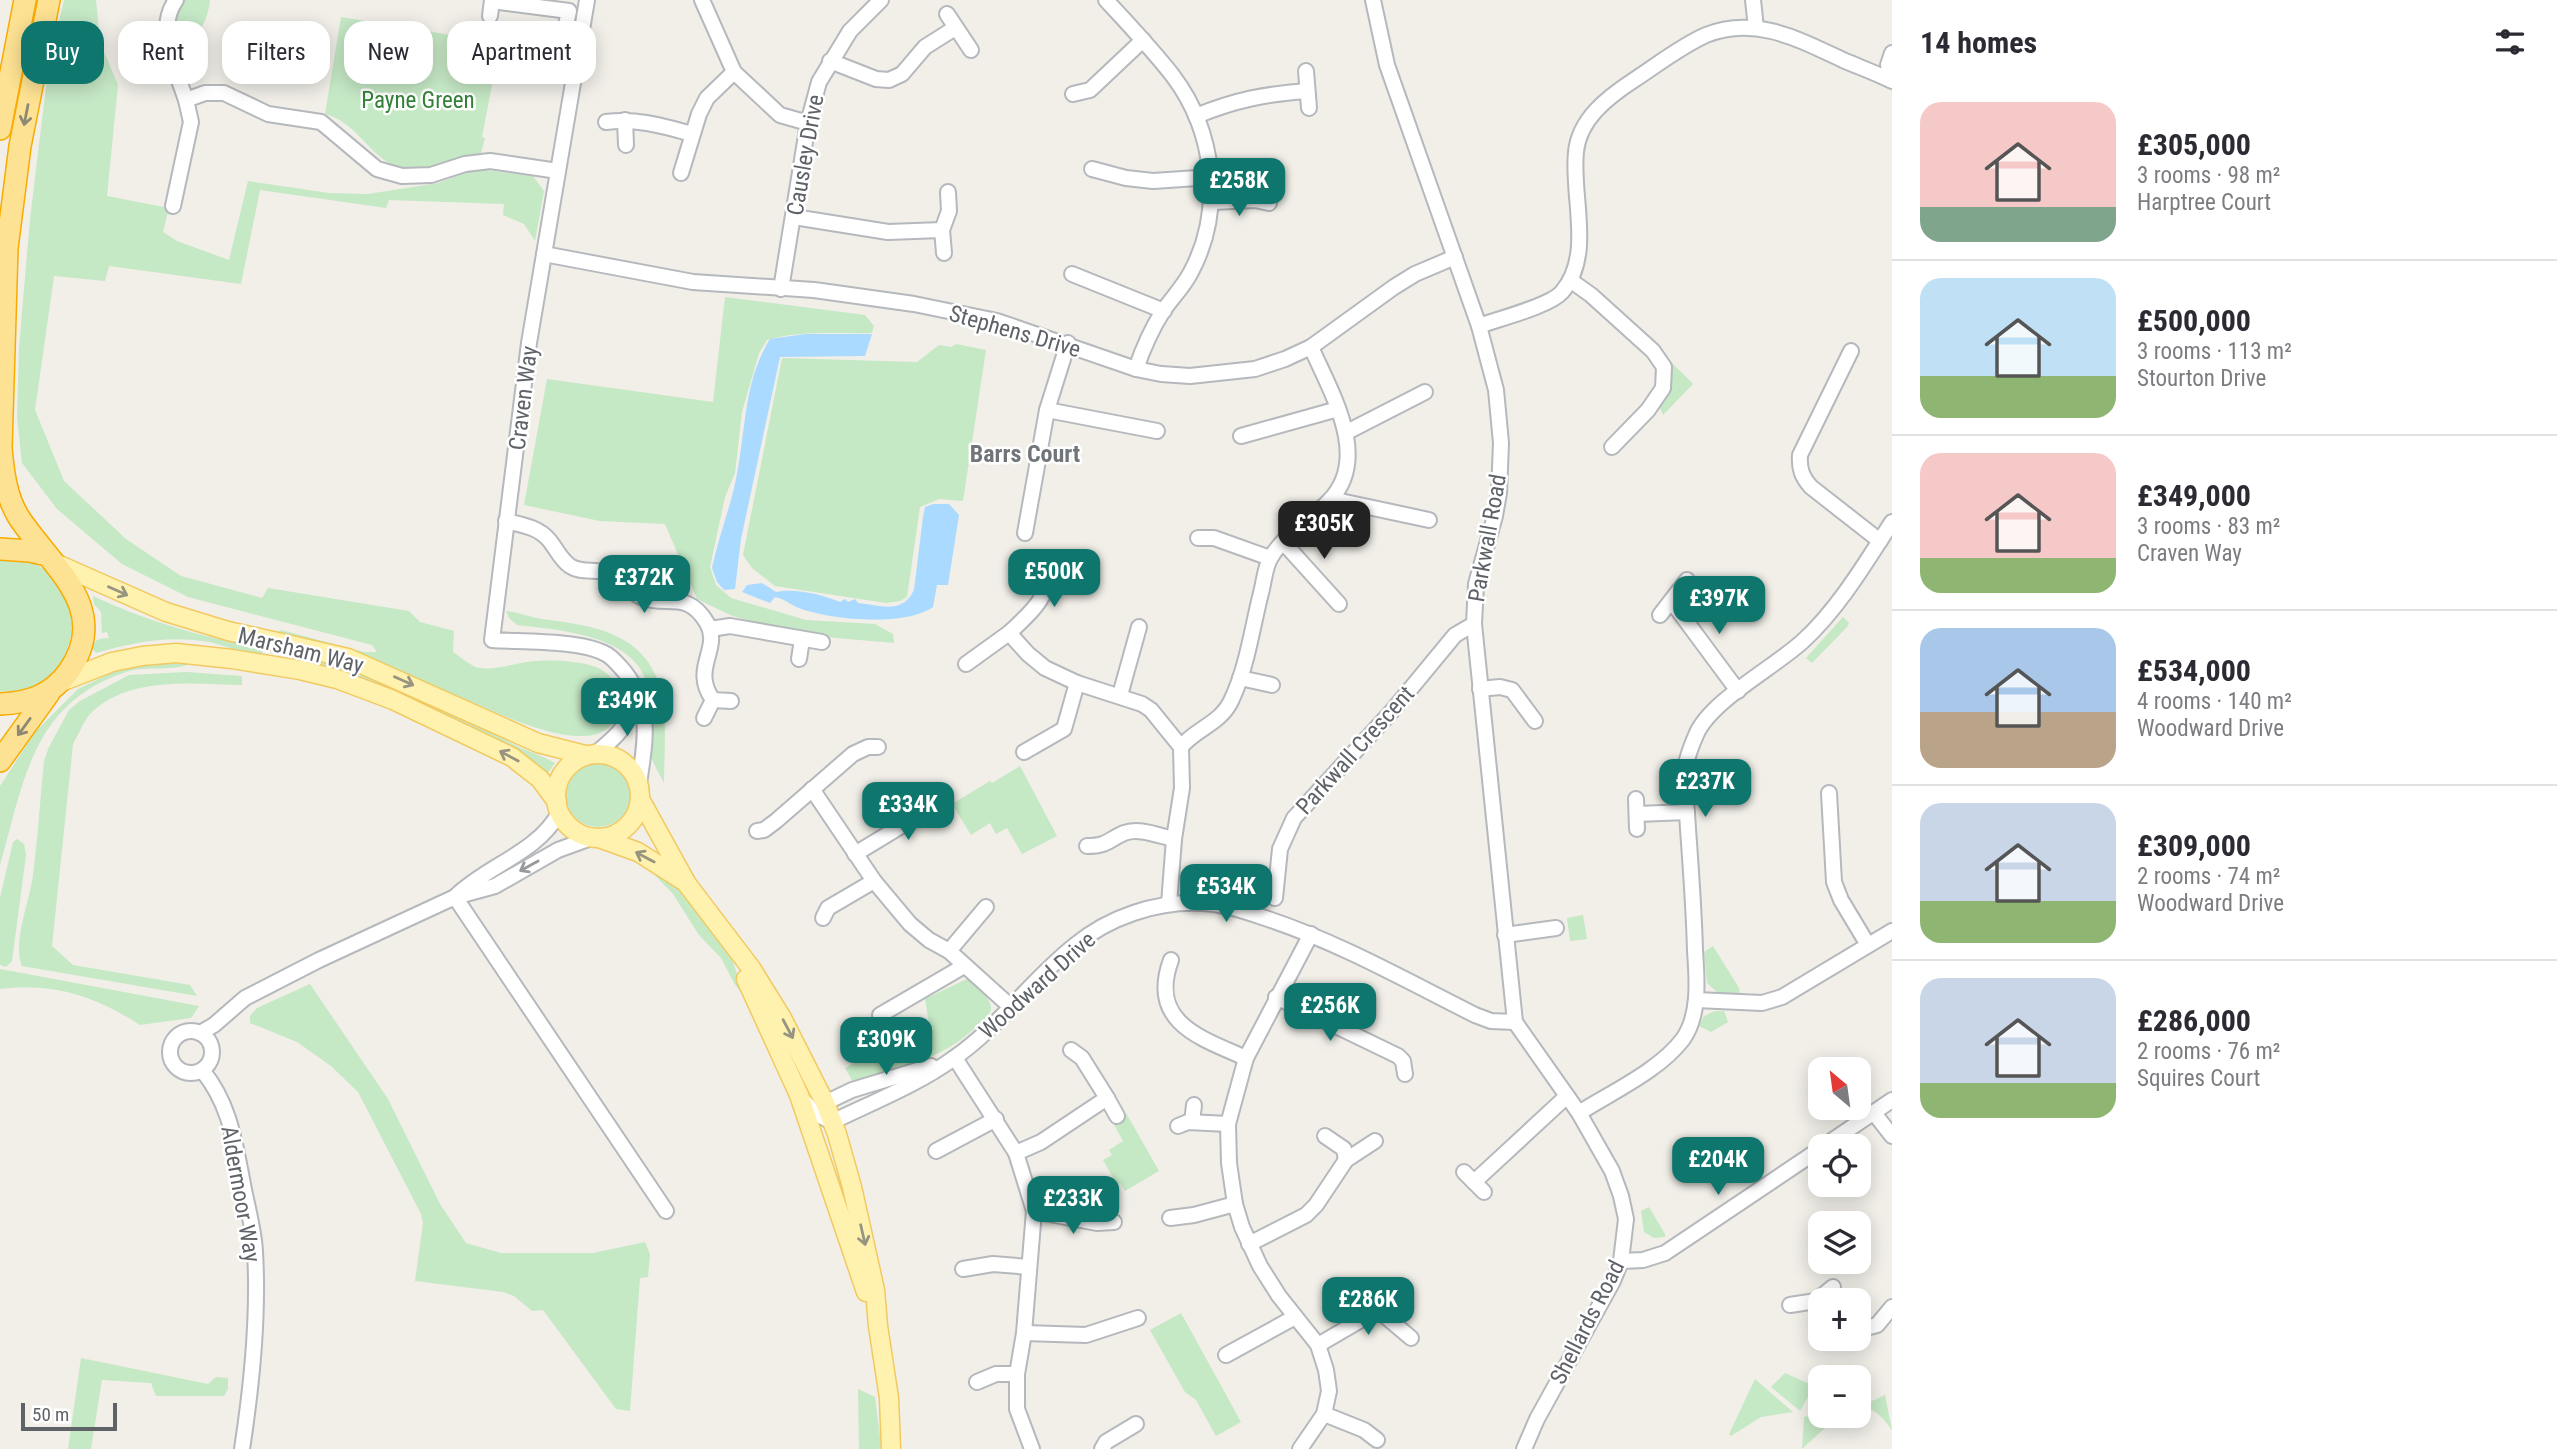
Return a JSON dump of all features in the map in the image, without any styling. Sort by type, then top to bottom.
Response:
[{"type":"highway","points":[[0,129],[25,0]]},
{"type":"highway","points":[[0,761],[73,666],[83,643],[83,614],[78,597],[18,514],[4,475],[1,448],[7,248],[20,146],[49,0]]},
{"type":"highway","points":[[0,549],[30,551],[51,559]]},
{"type":"highway","points":[[0,704],[19,704],[55,688]]},
{"type":"main road","name":"Marsham Way","points":[[51,559],[166,612],[228,631],[348,658],[537,743],[590,754]]},
{"type":"main road","name":"Marsham Way","points":[[55,688],[112,662],[176,653],[300,670],[337,679],[393,700],[512,757],[540,779],[558,807]]},
{"type":"main road","points":[[687,884],[639,852],[582,835],[567,824],[558,807],[555,792],[559,779],[572,762],[590,754],[610,754],[623,761],[634,772],[640,791],[687,884],[751,968],[782,1018],[827,1114],[852,1187],[875,1290],[877,1326],[889,1398],[891,1449]]},
{"type":"main road","points":[[595,838],[610,836],[629,825],[637,813],[640,791]]},
{"type":"main road","points":[[723,932],[801,1098],[877,1326]]},
{"type":"main road","points":[[827,1114],[825,1142],[838,1185],[847,1239]]},
{"type":"street","points":[[173,206],[191,122],[166,31],[167,15],[176,0]]},
{"type":"street","name":"Craven Way","points":[[587,0],[529,343],[492,640],[573,645],[604,652],[617,663],[641,698],[645,719],[640,791]]},
{"type":"street","points":[[702,0],[734,72],[780,115],[808,123]]},
{"type":"street","name":"Causley Drive","points":[[781,289],[808,123],[818,82],[850,31],[881,0]]},
{"type":"street","points":[[1105,0],[1175,78],[1196,116],[1212,177],[1212,202],[1206,236],[1191,274],[1147,338],[1136,369]]},
{"type":"street","name":"Parkwall Road","points":[[1373,0],[1387,65],[1479,326],[1496,390],[1501,474],[1495,516],[1476,584],[1474,624],[1515,1022],[1579,1113],[1602,1152]]},
{"type":"street","points":[[1753,0],[1756,28]]},
{"type":"street","points":[[492,5],[569,11],[567,21]]},
{"type":"street","points":[[830,61],[876,79],[889,80],[902,74],[951,21],[971,50]]},
{"type":"street","points":[[1479,326],[1549,301],[1561,293],[1577,267],[1576,150],[1582,132],[1595,110],[1616,92],[1698,39],[1731,29],[1756,28],[1786,34],[1892,80]]},
{"type":"street","points":[[1073,94],[1090,90],[1143,40]]},
{"type":"street","points":[[1892,53],[1888,65],[1892,80]]},
{"type":"street","points":[[1306,71],[1309,108]]},
{"type":"street","points":[[681,173],[692,134],[708,98],[734,72]]},
{"type":"street","points":[[1196,116],[1229,102],[1267,93],[1307,91]]},
{"type":"street","points":[[186,100],[205,93],[225,93],[268,114],[321,122],[377,169],[402,176],[432,175],[465,164],[490,161],[558,171]]},
{"type":"street","points":[[625,120],[626,145]]},
{"type":"street","points":[[606,122],[650,122],[692,134]]},
{"type":"street","points":[[1092,169],[1125,178],[1153,181],[1212,177]]},
{"type":"street","points":[[944,253],[942,230],[950,211],[948,192]]},
{"type":"street","points":[[1212,202],[1255,200],[1269,203]]},
{"type":"street","points":[[794,217],[888,232],[942,230]]},
{"type":"street","name":"Stephens Drive","points":[[544,254],[693,282],[814,290],[914,304],[998,321],[1068,343],[1136,369],[1190,376],[1255,369],[1285,359],[1311,347],[1394,286],[1455,257]]},
{"type":"street","points":[[1072,274],[1164,311]]},
{"type":"street","points":[[1570,280],[1591,295],[1653,351],[1664,368],[1663,388],[1648,411],[1612,447]]},
{"type":"street","points":[[1025,533],[1047,410],[1068,343]]},
{"type":"street","points":[[1181,747],[1223,713],[1230,703],[1240,678],[1270,558],[1283,542],[1331,499],[1347,465],[1347,432],[1311,347]]},
{"type":"street","points":[[1851,351],[1800,455],[1799,465],[1802,477],[1811,487],[1880,541]]},
{"type":"street","points":[[1827,363],[1842,371]]},
{"type":"street","points":[[1347,432],[1425,392]]},
{"type":"street","points":[[1241,436],[1338,409]]},
{"type":"street","points":[[1047,410],[1157,431]]},
{"type":"street","points":[[1331,499],[1429,520]]},
{"type":"street","points":[[506,521],[535,528],[549,539],[570,566],[615,575],[641,597],[676,600],[688,604],[701,614],[710,629],[710,643],[703,669],[705,688],[713,700],[731,702]]},
{"type":"street","points":[[1579,1113],[1662,1061],[1685,1036],[1696,1000],[1687,761],[1697,733],[1704,720],[1805,640],[1827,616],[1892,522]]},
{"type":"street","points":[[1198,538],[1214,538],[1270,558]]},
{"type":"street","points":[[1283,542],[1339,604]]},
{"type":"street","points":[[966,664],[1009,634],[1031,612],[1049,582],[1045,568]]},
{"type":"street","points":[[1660,615],[1687,580]]},
{"type":"street","points":[[1672,602],[1738,691]]},
{"type":"street","name":"Parkwall Crescent","points":[[1275,898],[1280,849],[1294,817],[1393,710],[1455,635],[1474,624]]},
{"type":"street","points":[[710,629],[730,626],[822,642]]},
{"type":"street","points":[[1120,695],[1139,626]]},
{"type":"street","points":[[1009,634],[1045,668],[1077,684],[1120,695],[1151,709],[1181,747],[1182,788],[1174,839],[1170,904]]},
{"type":"street","points":[[799,659],[802,639]]},
{"type":"street","points":[[1240,678],[1272,685]]},
{"type":"street","points":[[1024,752],[1063,729],[1077,684]]},
{"type":"street","points":[[590,754],[614,738],[627,724],[633,686]]},
{"type":"street","points":[[1480,689],[1500,687],[1512,690],[1535,721]]},
{"type":"street","points":[[704,718],[713,700]]},
{"type":"street","points":[[757,831],[764,830],[776,821],[853,754],[868,747],[878,747]]},
{"type":"street","points":[[812,789],[874,881],[910,924],[948,951],[1011,1007]]},
{"type":"street","points":[[1829,793],[1833,882],[1840,900],[1868,945]]},
{"type":"street","points":[[855,854],[921,814],[924,803]]},
{"type":"street","points":[[455,897],[469,883],[519,853],[544,833],[558,807]]},
{"type":"street","points":[[1637,814],[1687,812]]},
{"type":"street","points":[[1087,846],[1109,843],[1124,833],[1138,830],[1174,839]]},
{"type":"street","points":[[200,1033],[246,998],[319,960],[455,897],[495,886],[558,850],[595,838]]},
{"type":"street","points":[[823,918],[828,908],[874,881]]},
{"type":"street","points":[[455,897],[666,1211]]},
{"type":"street","name":"Woodward Drive","points":[[827,1114],[852,1090],[955,1058],[1075,945],[1115,920],[1138,911],[1170,904],[1203,903],[1235,908],[1311,934],[1475,1015],[1491,1021],[1515,1022]]},
{"type":"street","points":[[948,951],[986,907]]},
{"type":"street","points":[[1505,935],[1556,929]]},
{"type":"street","points":[[1696,1000],[1762,1003],[1782,997],[1892,931]]},
{"type":"street","points":[[1300,1449],[1324,1414],[1329,1391],[1326,1370],[1318,1345],[1260,1266],[1249,1244],[1235,1204],[1229,1163],[1228,1124],[1246,1058],[1311,934]]},
{"type":"street","points":[[1171,960],[1164,978],[1165,993],[1171,1011],[1180,1024],[1191,1033],[1246,1058]]},
{"type":"street","points":[[880,1015],[964,966]]},
{"type":"street","points":[[1276,997],[1398,1056],[1403,1061],[1405,1074]]},
{"type":"street","points":[[190,1031],[207,1037],[212,1053],[209,1063],[202,1070],[186,1072],[177,1068],[171,1058],[171,1049],[180,1034],[190,1031]]},
{"type":"street","points":[[1071,1050],[1082,1058],[1117,1116]]},
{"type":"street","points":[[955,1058],[1016,1153],[1034,1211],[1024,1333],[1017,1374],[1017,1409],[1032,1449]]},
{"type":"street","name":"Aldermoor Way","points":[[202,1070],[222,1100],[237,1143],[255,1249],[256,1315],[249,1403],[242,1449]]},
{"type":"street","points":[[1474,1182],[1567,1096]]},
{"type":"street","points":[[801,1098],[815,1113],[827,1114]]},
{"type":"street","points":[[1016,1153],[1041,1142],[1107,1098]]},
{"type":"street","points":[[1843,1134],[1892,1100]]},
{"type":"street","points":[[1194,1105],[1185,1124],[1228,1124]]},
{"type":"street","points":[[1874,1113],[1892,1136]]},
{"type":"street","points":[[936,1151],[996,1119]]},
{"type":"street","points":[[1325,1136],[1340,1144],[1346,1160]]},
{"type":"street","points":[[1249,1244],[1306,1215],[1346,1160],[1375,1141]]},
{"type":"street","name":"Shellards Road","points":[[1524,1449],[1536,1419],[1613,1281],[1621,1261],[1626,1219],[1622,1196],[1602,1152]]},
{"type":"street","points":[[1621,1261],[1643,1260],[1665,1253],[1808,1157]]},
{"type":"street","points":[[1170,1218],[1194,1215],[1235,1204]]},
{"type":"street","points":[[1034,1211],[1097,1223],[1114,1222]]},
{"type":"street","points":[[963,1269],[993,1264],[1029,1267]]},
{"type":"street","points":[[1318,1345],[1378,1310],[1387,1296]]},
{"type":"street","points":[[1790,1305],[1808,1304]]},
{"type":"street","points":[[1871,1327],[1877,1325],[1892,1307]]},
{"type":"street","points":[[1378,1310],[1411,1338]]},
{"type":"street","points":[[1226,1355],[1295,1317]]},
{"type":"street","points":[[1024,1333],[1086,1335],[1139,1318]]},
{"type":"street","points":[[977,1382],[996,1374],[1017,1374]]},
{"type":"street","points":[[1324,1414],[1364,1430],[1377,1440]]},
{"type":"street","points":[[1102,1449],[1105,1442],[1136,1424]]},
{"type":"green space","points":[[64,0],[96,0],[98,21],[59,21]]},
{"type":"green space","points":[[185,0],[210,0],[204,21],[174,21],[177,10]]},
{"type":"green space","name":"Payne Green","points":[[341,17],[365,21],[344,21],[344,84],[433,84],[433,32],[447,34],[447,84],[492,84],[481,153],[419,171],[390,164],[350,127],[325,114]]},
{"type":"green space","points":[[104,52],[118,85],[107,196],[169,208],[163,232],[177,241],[229,260],[248,181],[329,193],[368,194],[438,183],[468,172],[485,170],[533,176],[544,191],[535,241],[524,224],[503,215],[504,204],[389,200],[386,208],[260,190],[241,284],[109,266],[105,281],[54,276],[35,410],[64,481],[126,539],[181,576],[262,598],[268,588],[409,611],[420,622],[454,631],[453,652],[480,668],[527,662],[568,661],[598,668],[612,678],[618,690],[620,704],[613,723],[598,734],[578,736],[555,733],[508,718],[384,665],[276,634],[281,630],[364,652],[377,652],[372,645],[188,597],[122,564],[57,509],[22,463],[17,417],[19,348],[30,219],[46,84],[104,84]]},
{"type":"green space","points":[[725,297],[865,315],[874,326],[872,333],[806,334],[767,340],[759,353],[742,412],[735,473],[725,497],[710,567],[716,585],[731,598],[806,620],[875,624],[893,634],[894,643],[791,634],[730,615],[697,599],[665,524],[600,521],[524,505],[547,379],[713,402]]},
{"type":"green space","points":[[956,344],[986,350],[963,501],[939,499],[920,507],[907,597],[886,603],[775,586],[752,568],[743,555],[782,358],[917,362],[939,345],[951,347]]},
{"type":"green space","points":[[1669,360],[1693,384],[1663,415],[1659,405],[1670,378]]},
{"type":"green space","points":[[0,557],[37,565],[56,580],[68,600],[72,622],[69,643],[60,663],[45,679],[25,689],[0,691]]},
{"type":"green space","points":[[93,596],[176,628],[263,649],[262,658],[209,642],[181,639],[138,643],[96,653],[92,648],[95,642],[109,638],[107,632],[102,633],[101,612],[94,604]]},
{"type":"green space","points":[[506,611],[608,632],[636,649],[656,676],[663,701],[664,783],[653,762],[651,751],[648,689],[642,671],[630,657],[614,646],[575,633],[517,625]]},
{"type":"green space","points":[[1843,617],[1849,623],[1848,626],[1812,663],[1806,658]]},
{"type":"green space","points":[[304,657],[358,674],[410,695],[555,763],[548,773],[530,759],[506,747],[302,664]]},
{"type":"green space","points":[[158,662],[190,664],[126,672],[95,686],[70,703],[51,725],[26,775],[0,865],[0,786],[35,732],[78,689],[119,669]]},
{"type":"green space","points":[[186,672],[242,676],[242,685],[161,685],[122,693],[104,702],[89,715],[73,744],[52,946],[73,965],[190,985],[197,996],[22,966],[19,957],[20,934],[33,875],[44,761],[69,710],[80,701],[129,675]]},
{"type":"green space","points":[[592,763],[604,763],[621,772],[628,783],[628,807],[621,818],[604,827],[592,827],[580,822],[571,813],[566,801],[566,789],[571,777],[580,768]]},
{"type":"green space","points":[[1020,766],[1057,836],[1022,854],[1007,828],[996,834],[990,823],[971,835],[952,804]]},
{"type":"green space","points":[[17,839],[24,844],[26,855],[12,961],[6,967],[0,965],[0,898],[13,842]]},
{"type":"green space","points":[[648,868],[675,883],[708,923],[733,962],[745,998],[721,958],[699,935],[673,894]]},
{"type":"green space","points":[[1583,915],[1587,939],[1570,941],[1567,918]]},
{"type":"green space","points":[[1713,946],[1740,994],[1718,993],[1707,983],[1704,952]]},
{"type":"green space","points":[[0,969],[199,1006],[191,1018],[140,1025],[107,1006],[73,993],[38,988],[0,989]]},
{"type":"green space","points":[[969,978],[991,1005],[986,1018],[964,1037],[935,1055],[903,1068],[853,1082],[845,1068],[892,1041],[881,1023],[889,1019],[899,1035],[929,1024],[925,999]]},
{"type":"green space","points":[[310,984],[388,1099],[440,1204],[466,1243],[501,1253],[593,1253],[645,1242],[650,1254],[648,1277],[640,1278],[630,1411],[616,1409],[543,1310],[532,1311],[514,1296],[503,1292],[415,1281],[423,1223],[421,1214],[358,1092],[331,1066],[297,1042],[250,1023],[250,1016],[257,1008]]},
{"type":"green space","points":[[1715,1011],[1724,1011],[1728,1022],[1711,1032],[1699,1026],[1704,1016]]},
{"type":"green space","points":[[1126,1113],[1159,1171],[1125,1191],[1120,1183],[1117,1185],[1103,1160],[1112,1155],[1109,1150],[1123,1141],[1112,1121]]},
{"type":"green space","points":[[1649,1207],[1665,1237],[1654,1238],[1644,1232],[1641,1211]]},
{"type":"green space","points":[[1181,1313],[1241,1422],[1216,1436],[1196,1400],[1185,1392],[1150,1330]]},
{"type":"green space","points":[[81,1358],[208,1384],[216,1377],[228,1378],[228,1389],[224,1396],[156,1396],[151,1383],[102,1380],[91,1449],[68,1449]]},
{"type":"green space","points":[[1785,1373],[1808,1383],[1808,1397],[1800,1411],[1771,1387]]},
{"type":"green space","points":[[1755,1379],[1793,1412],[1761,1417],[1731,1436],[1729,1434]]},
{"type":"green space","points":[[858,1389],[875,1397],[881,1446],[879,1449],[859,1449]]},
{"type":"green space","points":[[1885,1395],[1892,1430],[1882,1417],[1871,1410],[1871,1401]]},
{"type":"green space","points":[[1808,1416],[1808,1428],[1825,1428],[1802,1449],[1804,1417]]},
{"type":"water","points":[[805,334],[872,334],[865,356],[780,357],[741,539],[735,589],[724,590],[717,582],[712,568],[736,479],[755,372],[770,339]]},
{"type":"water","points":[[949,504],[959,515],[948,585],[937,585],[933,607],[920,613],[867,620],[829,616],[796,607],[775,597],[770,603],[742,592],[747,585],[762,583],[776,592],[808,592],[840,602],[855,599],[858,603],[897,606],[909,598],[914,590],[925,507]]},
{"type":"district","name":"Barrs Court","points":[[1025,454]]}]
